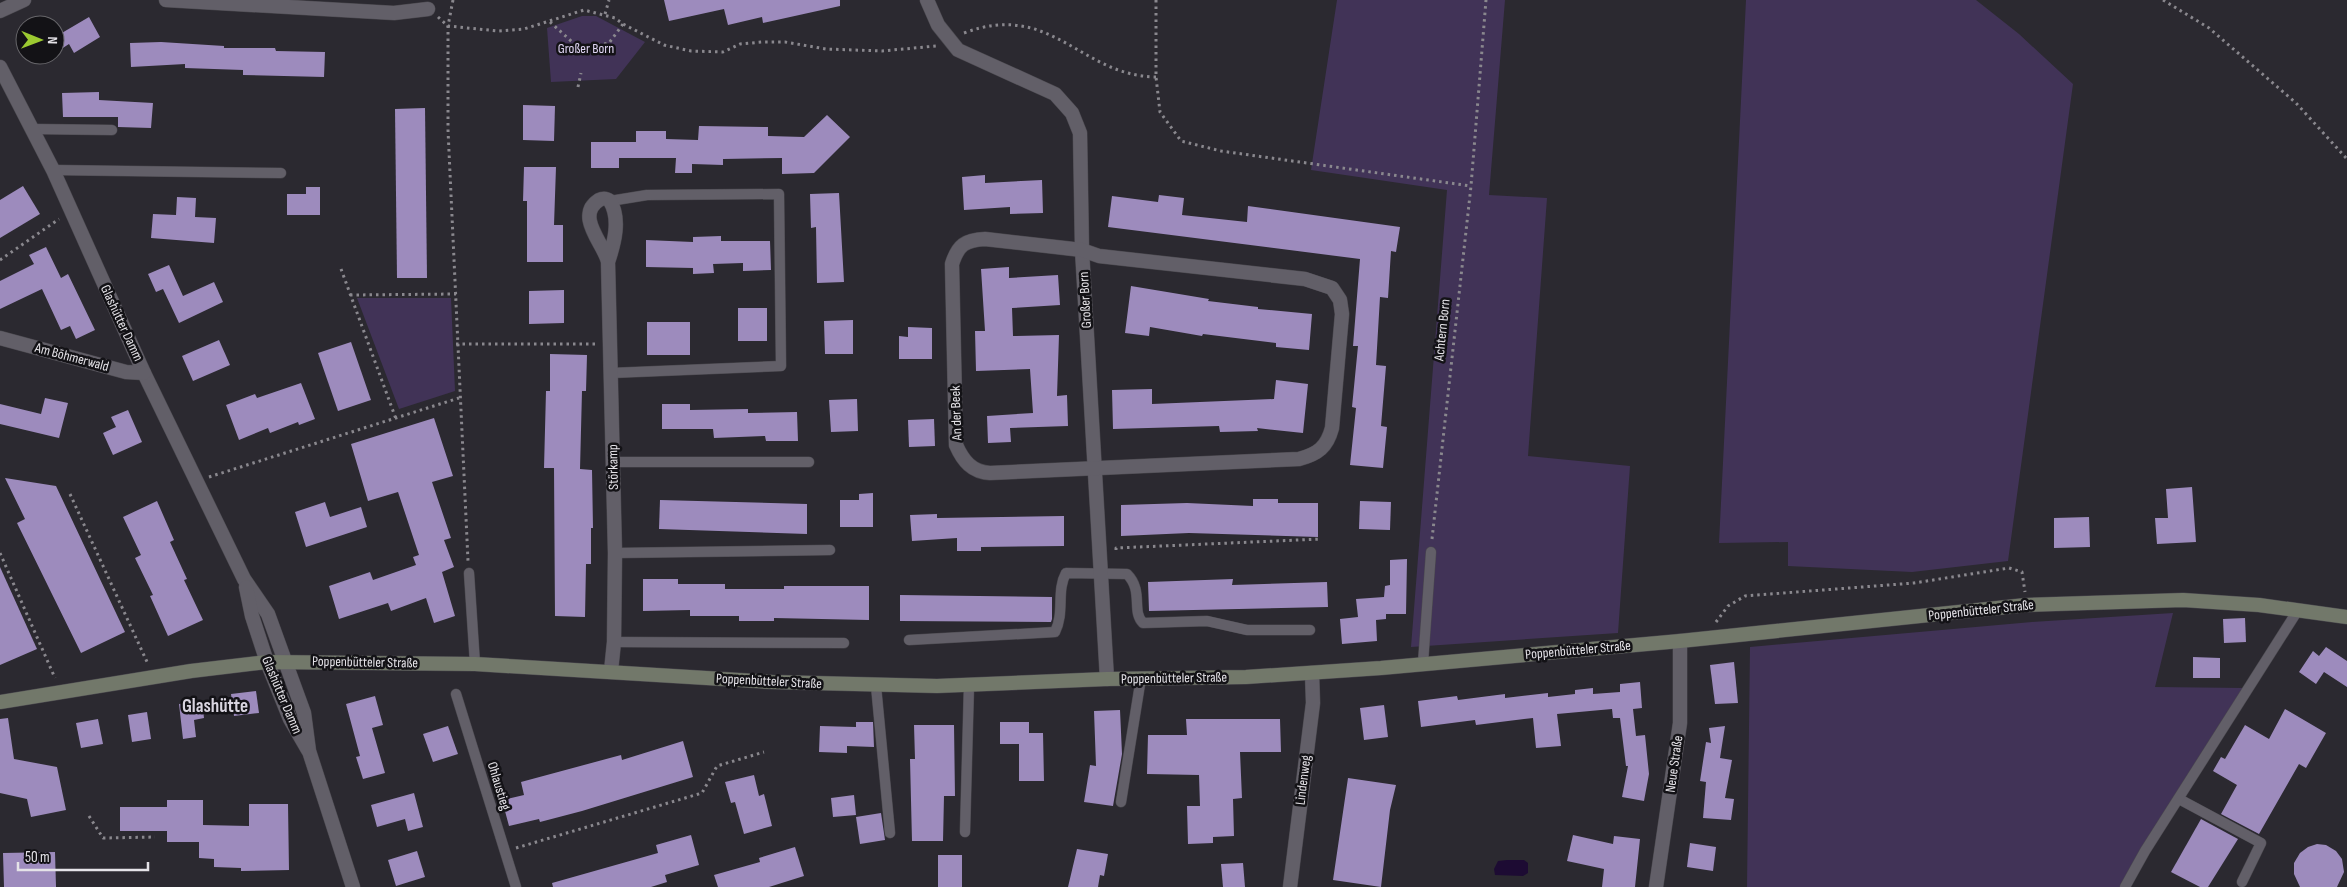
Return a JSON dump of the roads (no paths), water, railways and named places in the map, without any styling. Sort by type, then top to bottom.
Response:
[{"type":"main road","name":"Poppenbütteler Straße","points":[[0,702],[154,677],[285,661],[475,664],[876,686],[969,685],[1141,678],[1246,677],[1312,673],[1680,641],[2026,605],[2182,600],[2298,610],[2347,617]]},
{"type":"street","points":[[0,11],[24,0]]},
{"type":"street","points":[[166,0],[248,3],[394,13],[428,9]]},
{"type":"street","name":"Großer Born","points":[[928,0],[938,25],[958,50],[969,57],[1037,84],[1055,94],[1072,112],[1080,133],[1082,250],[1107,679]]},
{"type":"street","name":"Glashütter Damm","points":[[0,67],[53,170],[144,373],[244,579],[268,614],[304,713],[309,750],[353,887]]},
{"type":"street","name":"Störkamp","points":[[608,262],[615,242],[615,213],[610,201],[607,199],[598,201],[591,210],[590,216],[591,229],[607,255],[608,262],[615,553],[614,642],[611,671]]},
{"type":"street","name":"An der Beek","points":[[985,239],[1082,250],[1099,256],[1305,279],[1332,288],[1337,294],[1341,307],[1332,428],[1327,441],[1316,453],[1299,458],[984,473],[970,467],[960,455],[956,445],[952,264],[959,247],[970,240],[985,239]]},
{"type":"street","name":"Am Böhmerwald","points":[[0,338],[126,372],[144,373]]},
{"type":"street","name":"Glashütter Damm","points":[[244,579],[252,616],[267,662],[297,733],[309,750]]},
{"type":"street","name":"Neue Straße","points":[[1656,887],[1680,723],[1680,641]]},
{"type":"street","name":"Lindenweg","points":[[1290,887],[1313,703],[1312,673]]},
{"type":"lane","points":[[32,129],[112,130]]},
{"type":"lane","points":[[53,170],[280,173]]},
{"type":"lane","points":[[610,201],[647,195],[779,194],[781,347],[781,366],[611,373]]},
{"type":"lane","points":[[612,462],[808,462]]},
{"type":"lane","points":[[615,553],[830,550]]},
{"type":"lane","points":[[1423,663],[1431,552]]},
{"type":"lane","points":[[469,573],[475,664]]},
{"type":"lane","points":[[909,640],[1055,632],[1060,621],[1061,582],[1066,573],[1126,574],[1134,582],[1138,618],[1143,622],[1207,621],[1247,630],[1310,630]]},
{"type":"lane","points":[[2125,887],[2145,851],[2298,610]]},
{"type":"lane","points":[[614,642],[844,642]]},
{"type":"lane","points":[[1121,802],[1141,678]]},
{"type":"lane","points":[[965,832],[969,685]]},
{"type":"lane","points":[[876,686],[890,833]]},
{"type":"lane","name":"Ohlaustieg","points":[[456,694],[516,887]]},
{"type":"lane","points":[[2179,799],[2261,843],[2242,882]]},
{"type":"district","name":"Glashütte","points":[[215,706]]}]
